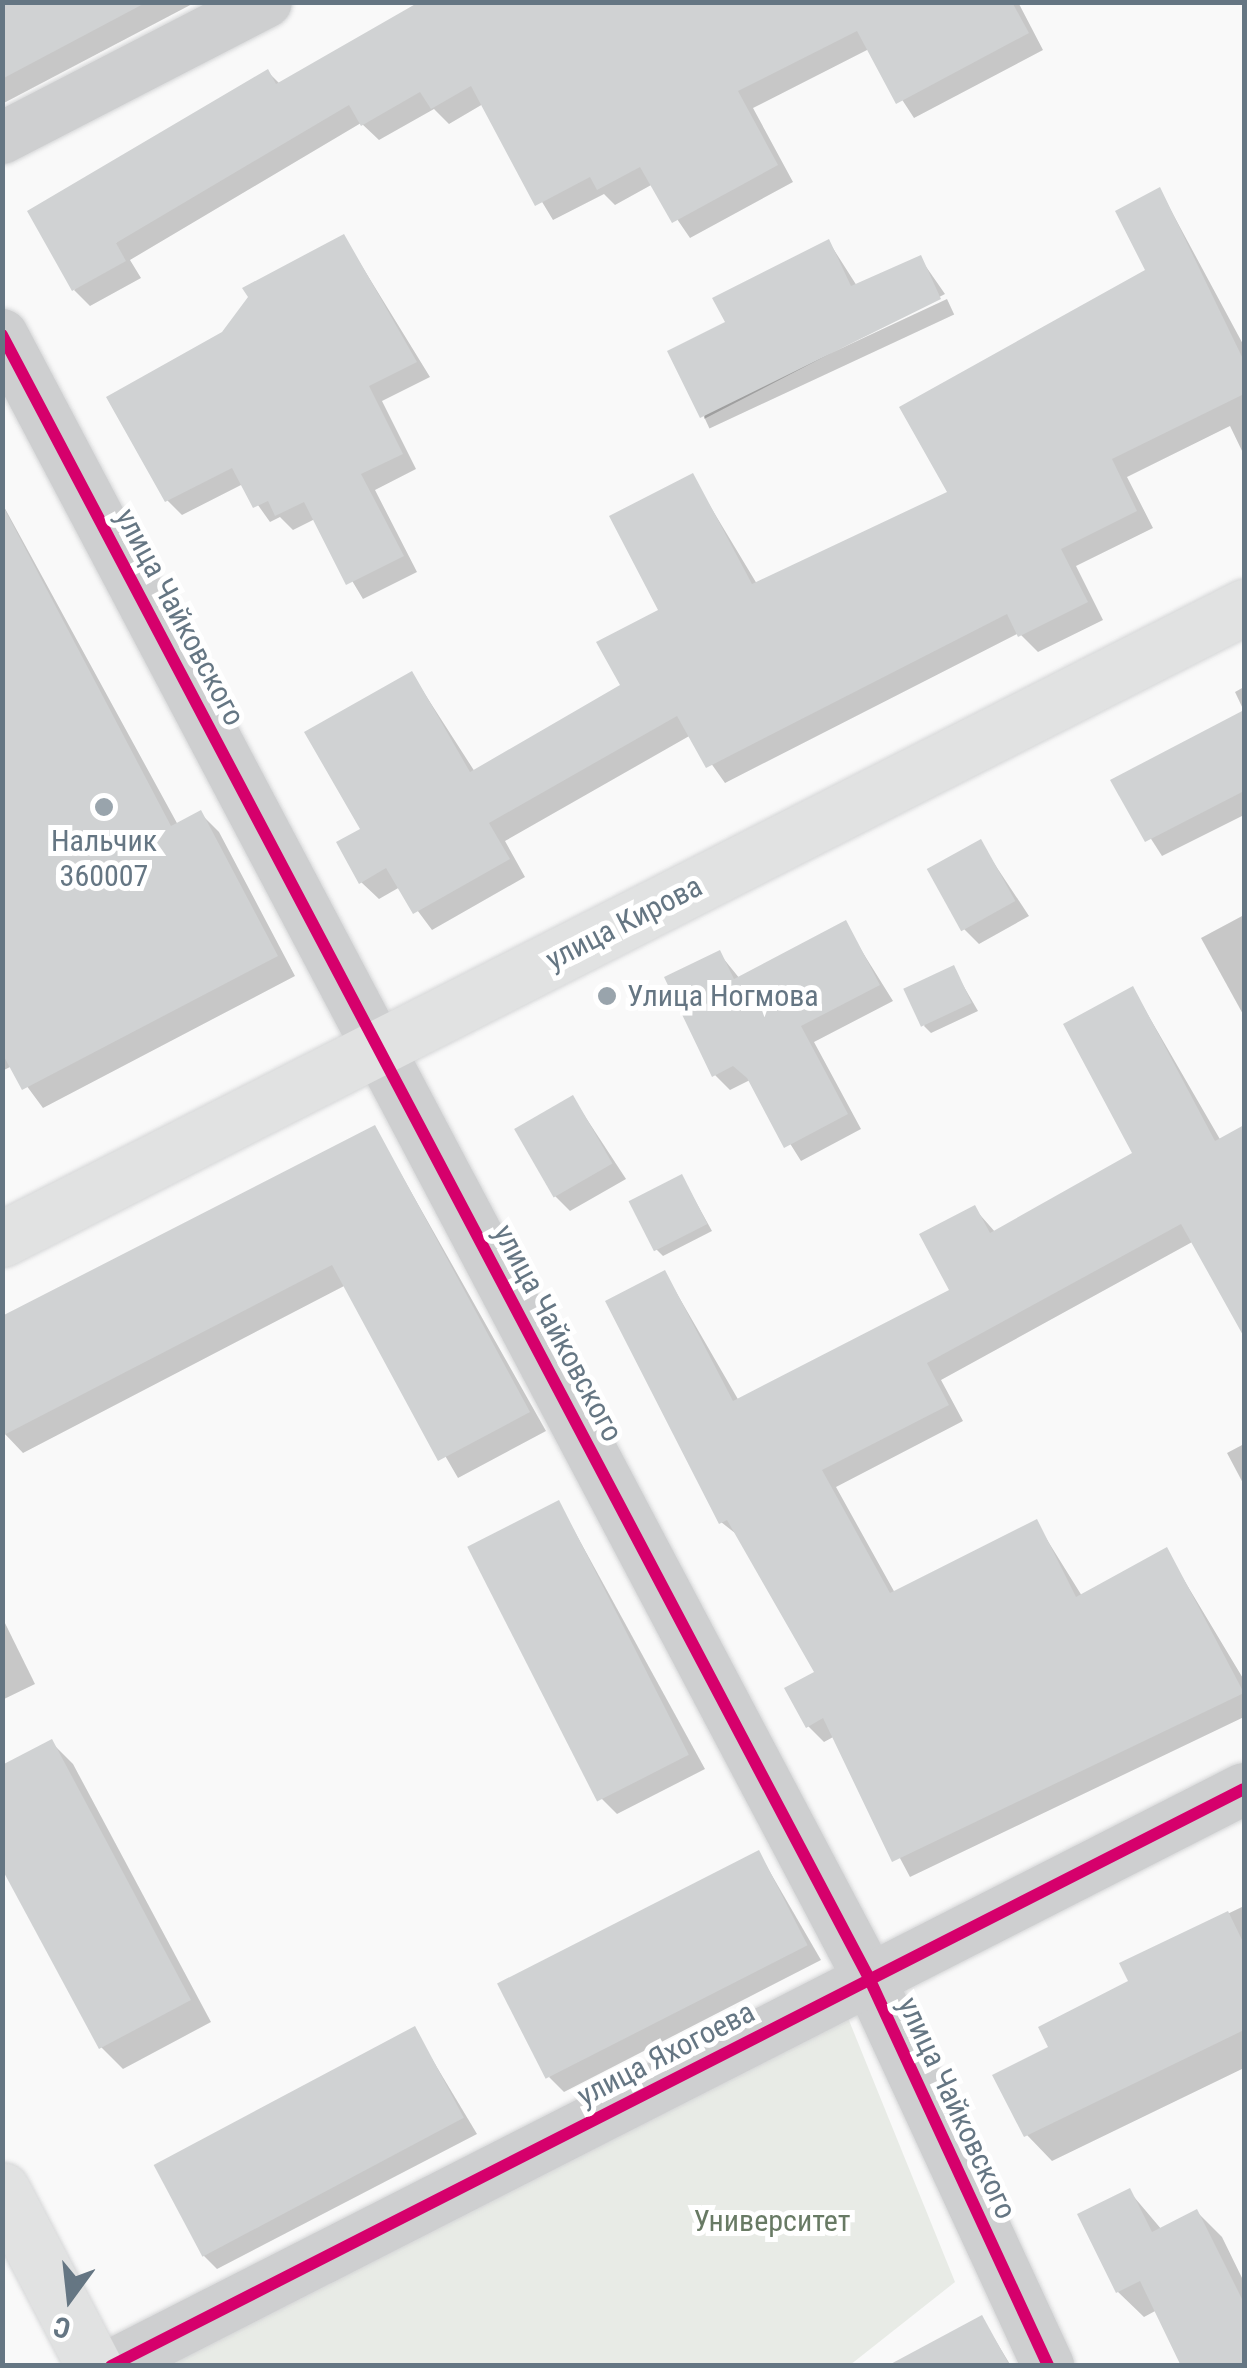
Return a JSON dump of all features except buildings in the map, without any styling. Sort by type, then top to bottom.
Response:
[{"type":"main road","name":"улица Кирова","points":[[2,1239],[1244,606]]},
{"type":"main road","points":[[2,2190],[94,2366]]},
{"type":"street","points":[[2,138],[266,2]]},
{"type":"street","name":"улица Чайковского","points":[[2,335],[870,1978],[1048,2366]]},
{"type":"street","name":"улица Яхогоева","points":[[112,2366],[1244,1788]]},
{"type":"green space","name":"Университет","points":[[848,2018],[955,2282],[850,2365],[168,2366]]},
{"type":"cycle path","points":[[2,335],[869,1978],[1048,2366]]},
{"type":"cycle path","points":[[111,2366],[1244,1789]]},
{"type":"place","name":"Нальчик 360007","points":[[104,807]]},
{"type":"place","name":"Улица Ногмова","points":[[607,996]]}]
